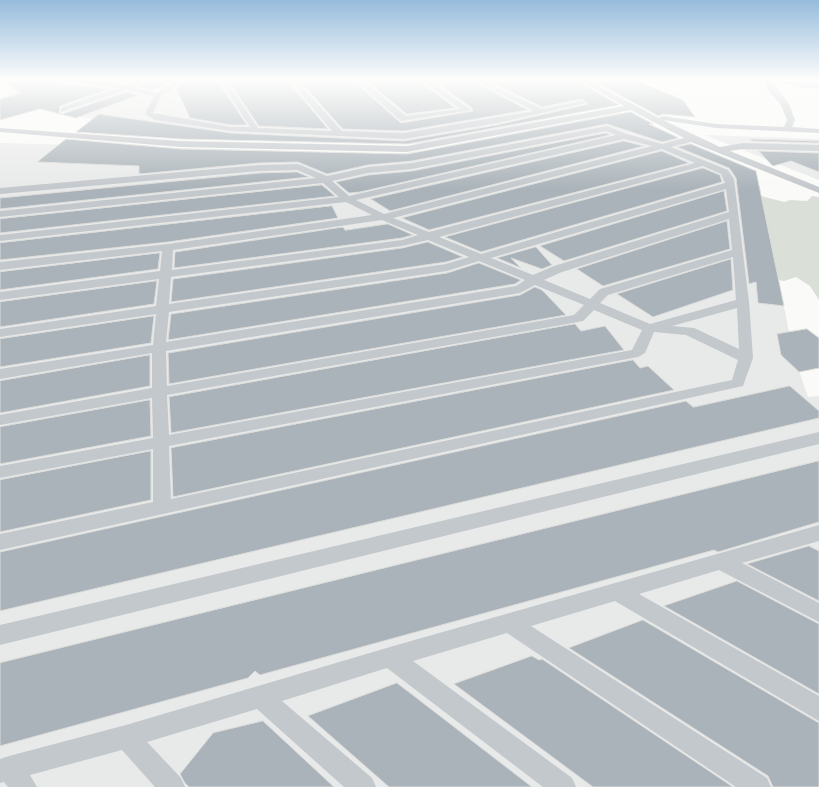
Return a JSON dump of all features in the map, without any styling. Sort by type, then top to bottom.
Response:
[{"type":"lane","points":[[155,117],[232,129],[404,136],[515,117]]},
{"type":"lane","points":[[247,117],[256,130]]},
{"type":"lane","points":[[323,117],[338,134]]},
{"type":"lane","points":[[401,117],[404,119],[420,117]]},
{"type":"lane","points":[[0,130],[181,144],[407,150],[581,117]]},
{"type":"lane","points":[[650,117],[692,138],[819,190]]},
{"type":"lane","points":[[654,117],[716,126],[819,131]]},
{"type":"lane","points":[[788,129],[791,120],[790,117]]},
{"type":"lane","points":[[0,214],[325,180],[347,173],[381,167],[412,166],[607,128],[624,136],[664,147],[725,172],[734,214],[743,302],[746,358],[738,383],[0,542]]},
{"type":"lane","points":[[0,238],[347,199],[624,136]]},
{"type":"lane","points":[[0,266],[168,247],[384,217],[664,147],[692,138]]},
{"type":"lane","points":[[720,150],[743,146],[819,148]]},
{"type":"lane","points":[[789,147],[819,159]]},
{"type":"lane","points":[[0,296],[402,243],[705,163]]},
{"type":"lane","points":[[0,191],[259,168],[298,167],[325,180],[347,199],[384,217],[649,328],[689,331],[746,358]]},
{"type":"lane","points":[[0,333],[447,267],[478,256],[729,185]]},
{"type":"lane","points":[[0,374],[520,289],[535,279],[558,269],[734,214]]},
{"type":"lane","points":[[162,508],[159,349],[164,274],[168,247]]},
{"type":"lane","points":[[0,420],[578,318],[604,292],[737,252]]},
{"type":"lane","points":[[649,328],[743,302]]},
{"type":"lane","points":[[0,472],[162,440],[638,353],[649,328]]},
{"type":"lane","points":[[0,635],[819,438]]},
{"type":"lane","points":[[11,775],[126,737],[390,656],[511,624],[721,562],[817,536]]},
{"type":"lane","points":[[721,562],[819,613]]},
{"type":"lane","points":[[618,592],[819,709]]},
{"type":"lane","points":[[511,624],[758,787]]},
{"type":"lane","points":[[390,656],[563,787]]},
{"type":"lane","points":[[261,697],[363,787]]},
{"type":"lane","points":[[126,737],[172,787]]},
{"type":"shaded area","points":[[82,117],[97,117],[92,119]]},
{"type":"shaded area","points":[[103,117],[559,117],[426,144],[232,138]]},
{"type":"shaded area","points":[[598,117],[626,117],[756,171],[794,356],[808,397],[819,396],[819,787],[0,787],[0,143],[397,154],[428,150]]},
{"type":"shaded area","points":[[705,135],[819,139],[819,180]]},
{"type":"shaded area","points":[[757,195],[784,202],[790,200],[807,201],[812,196],[819,197],[819,300],[810,286],[796,277],[784,281],[766,278]]},
{"type":"building","points":[[0,117],[12,117],[0,120]]},
{"type":"building","points":[[96,117],[118,117],[231,133],[404,141],[533,117],[555,117],[407,144],[181,139],[76,132]]},
{"type":"building","points":[[241,117],[247,125],[231,125],[190,118]]},
{"type":"building","points":[[253,117],[318,117],[328,129],[259,126]]},
{"type":"building","points":[[332,117],[394,117],[401,123],[439,117],[488,117],[404,131],[343,129]]},
{"type":"building","points":[[606,117],[640,117],[653,124],[649,124],[679,138],[662,142],[607,124],[412,161],[368,165],[327,174],[298,162],[259,163],[139,174],[139,166],[37,162],[66,139],[181,149],[407,154]]},
{"type":"building","points":[[606,133],[610,135],[360,192],[349,193],[336,182],[368,175],[412,171]]},
{"type":"building","points":[[750,139],[819,141],[819,143],[752,141]]},
{"type":"building","points":[[624,141],[644,146],[390,211],[371,199]]},
{"type":"building","points":[[691,144],[756,171],[784,306],[758,303],[756,282],[749,284],[736,178],[729,168],[677,147]]},
{"type":"building","points":[[662,151],[689,163],[429,230],[402,218]]},
{"type":"building","points":[[759,151],[819,153],[819,172],[791,161],[773,166]]},
{"type":"building","points":[[703,168],[720,175],[722,182],[481,252],[445,237]]},
{"type":"building","points":[[297,172],[309,177],[0,209],[0,198],[259,173]]},
{"type":"building","points":[[322,185],[335,196],[0,233],[0,219]]},
{"type":"building","points":[[724,191],[727,211],[564,261],[540,246]]},
{"type":"building","points":[[332,206],[338,218],[168,242],[0,260],[0,243]]},
{"type":"building","points":[[727,221],[730,249],[603,286],[577,269]]},
{"type":"building","points":[[388,224],[413,235],[174,268],[175,252],[343,227],[345,230]]},
{"type":"building","points":[[428,242],[463,257],[446,262],[171,302],[173,279],[402,248]]},
{"type":"building","points":[[536,247],[552,265],[542,269],[511,258],[521,268],[497,258]]},
{"type":"building","points":[[160,253],[158,269],[0,290],[0,272]]},
{"type":"building","points":[[731,259],[733,290],[653,317],[617,294]]},
{"type":"building","points":[[479,263],[521,280],[515,284],[168,340],[171,314],[447,273]]},
{"type":"building","points":[[157,281],[154,304],[0,327],[0,302]]},
{"type":"building","points":[[535,287],[542,290],[566,315],[169,384],[168,353],[520,295]]},
{"type":"building","points":[[154,316],[151,343],[0,367],[0,339]]},
{"type":"building","points":[[575,324],[581,331],[605,326],[624,350],[171,433],[169,397]]},
{"type":"building","points":[[807,329],[819,338],[819,368],[799,372],[781,355],[777,334]]},
{"type":"building","points":[[150,355],[150,386],[0,413],[0,381]]},
{"type":"building","points":[[633,360],[640,368],[648,366],[674,390],[173,497],[171,448]]},
{"type":"building","points":[[790,386],[819,411],[819,418],[0,611],[0,552],[686,401],[693,407]]},
{"type":"building","points":[[150,400],[151,436],[0,464],[0,427]]},
{"type":"building","points":[[151,451],[151,500],[0,532],[0,480]]},
{"type":"building","points":[[819,461],[819,522],[718,552],[714,550],[260,675],[255,671],[248,678],[0,746],[0,663]]},
{"type":"building","points":[[809,546],[819,551],[819,601],[747,564]]},
{"type":"building","points":[[737,581],[819,624],[819,694],[664,606]]},
{"type":"building","points":[[643,620],[819,723],[819,787],[773,787],[768,776],[569,648]]},
{"type":"building","points":[[532,656],[539,660],[542,659],[733,787],[593,787],[454,684]]},
{"type":"building","points":[[397,683],[532,787],[389,787],[308,716]]},
{"type":"building","points":[[263,721],[334,787],[189,787],[185,783],[180,774],[213,733]]}]
